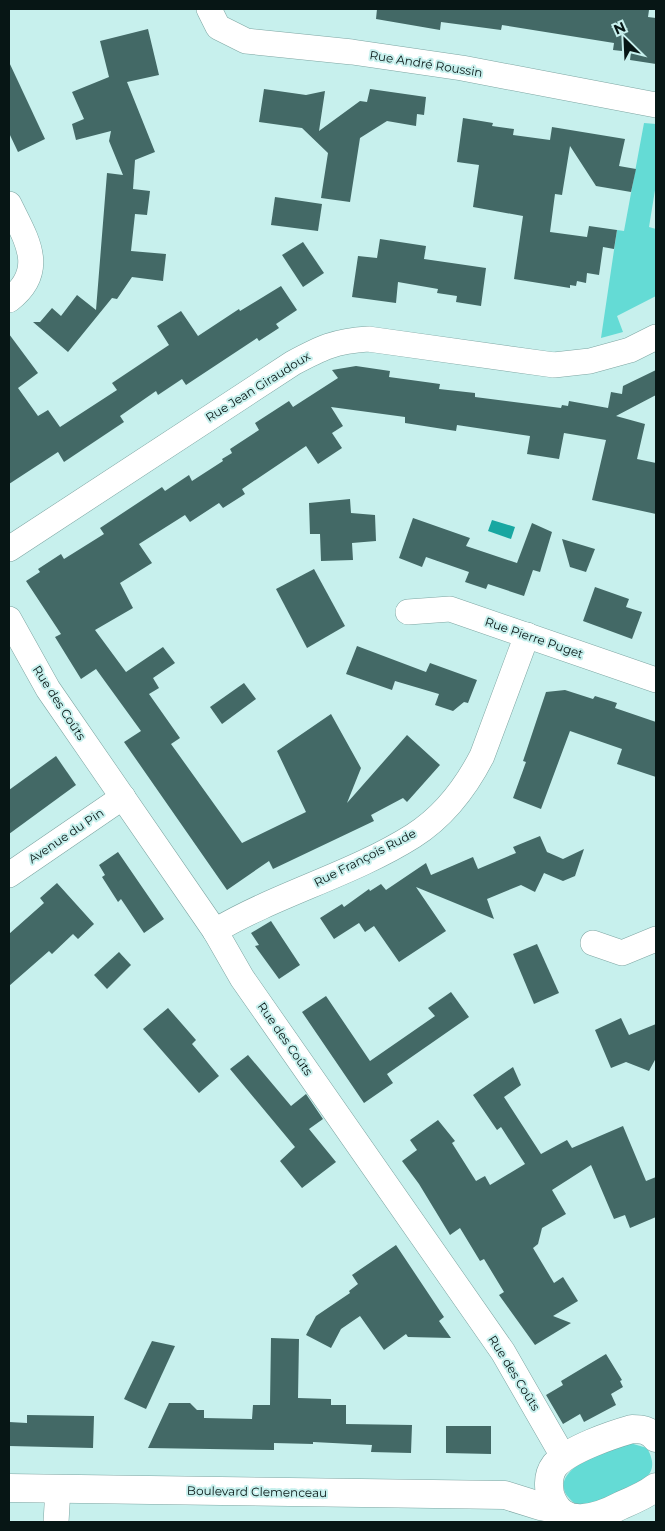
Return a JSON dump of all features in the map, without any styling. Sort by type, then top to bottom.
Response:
[{"type":"main road","points":[[644,1434],[656,1411]]},
{"type":"main road","name":"Boulevard Clemenceau","points":[[506,1495],[558,1464],[620,1432],[644,1434]]},
{"type":"main road","points":[[558,1464],[548,1488],[558,1514]]},
{"type":"main road","points":[[594,1520],[645,1502],[656,1487]]},
{"type":"main road","name":"Boulevard Clemenceau","points":[[9,1488],[506,1495],[574,1520],[594,1520]]},
{"type":"street","name":"Rue André Roussin","points":[[209,9],[218,27],[246,41],[352,52],[462,68],[656,105]]},
{"type":"street","points":[[9,204],[27,242],[32,266],[22,288],[9,300]]},
{"type":"street","name":"Rue Jean Giraudoux","points":[[9,549],[293,363],[322,348],[343,341],[368,340],[554,365],[590,361],[630,350],[656,338]]},
{"type":"street","name":"Rue Pierre Puget","points":[[408,612],[450,610],[656,680]]},
{"type":"street","name":"Rue des Coûts","points":[[9,619],[48,689],[215,931],[242,978],[503,1352],[558,1464]]},
{"type":"street","name":"Rue François Rude","points":[[215,931],[394,846],[428,825],[458,796],[473,774],[482,756],[527,636]]},
{"type":"street","name":"Avenue du Pin","points":[[9,875],[123,797]]},
{"type":"street","points":[[593,943],[622,953],[656,939]]},
{"type":"street","points":[[56,1522],[58,1490]]},
{"type":"shaded area","points":[[644,123],[656,124],[656,184],[649,227],[656,229],[656,296],[617,316],[623,332],[601,338],[617,230],[624,231]]},
{"type":"shaded area","points":[[492,520],[515,527],[511,539],[488,531]]},
{"type":"shaded area","points":[[630,1443],[647,1448],[652,1466],[650,1473],[645,1479],[589,1506],[575,1504],[569,1498],[564,1488],[565,1479],[571,1471],[591,1458],[622,1444]]},
{"type":"building","points":[[377,9],[649,10],[648,17],[656,18],[656,64],[630,60],[631,52],[613,50],[614,43],[502,25],[501,30],[441,22],[440,30],[376,19]]},
{"type":"building","points":[[148,29],[159,75],[127,82],[155,152],[135,160],[133,189],[150,191],[147,215],[135,214],[131,251],[166,254],[163,281],[132,277],[117,299],[112,298],[68,352],[33,322],[40,322],[52,308],[61,316],[77,295],[96,310],[107,173],[123,175],[109,141],[111,131],[76,140],[72,124],[84,119],[72,92],[109,77],[100,41]]},
{"type":"building","points":[[9,62],[45,139],[18,152],[9,133]]},
{"type":"building","points":[[264,89],[306,95],[325,91],[319,131],[360,101],[367,102],[370,89],[426,97],[424,115],[417,114],[416,126],[387,121],[360,138],[350,202],[321,198],[328,153],[302,128],[259,122]]},
{"type":"building","points":[[463,118],[493,123],[492,126],[514,129],[513,135],[550,140],[552,127],[625,139],[619,166],[636,169],[631,192],[596,186],[570,146],[562,195],[555,194],[550,232],[587,237],[589,226],[617,230],[614,249],[603,247],[599,275],[587,273],[586,283],[577,281],[576,286],[570,285],[570,288],[514,279],[523,216],[473,207],[479,165],[457,162]]},
{"type":"building","points":[[275,197],[322,204],[318,231],[271,225]]},
{"type":"building","points":[[380,239],[426,246],[424,259],[486,268],[481,306],[456,302],[457,296],[437,293],[438,289],[398,282],[396,303],[352,297],[358,256],[377,258]]},
{"type":"building","points":[[303,242],[324,273],[303,287],[282,255]]},
{"type":"building","points":[[281,286],[297,310],[276,324],[279,328],[259,341],[257,338],[186,385],[182,379],[158,395],[156,391],[120,416],[124,422],[64,462],[58,452],[9,484],[9,334],[38,373],[18,388],[38,416],[48,410],[60,427],[117,390],[112,383],[169,345],[157,326],[181,311],[198,336],[239,309],[240,311]]},
{"type":"building","points":[[356,366],[390,371],[389,377],[440,384],[439,389],[475,393],[475,397],[561,408],[562,405],[568,406],[569,401],[608,408],[611,392],[622,394],[623,386],[656,370],[656,395],[616,416],[645,424],[637,459],[656,463],[656,514],[592,500],[606,440],[564,433],[559,459],[527,454],[530,436],[457,425],[456,431],[405,423],[405,417],[331,407],[343,426],[332,433],[342,448],[318,464],[306,446],[242,489],[245,494],[223,508],[219,503],[190,522],[185,515],[139,544],[152,563],[120,583],[133,608],[95,630],[126,672],[163,647],[175,663],[153,678],[159,688],[149,694],[180,738],[171,744],[242,843],[306,812],[277,751],[331,714],[361,768],[347,803],[407,735],[440,765],[407,802],[403,798],[371,815],[374,821],[273,869],[269,861],[227,890],[124,742],[141,731],[96,669],[81,679],[55,637],[61,634],[26,581],[40,572],[38,569],[61,554],[64,559],[104,534],[100,528],[162,487],[165,491],[189,475],[192,481],[223,461],[222,459],[232,453],[230,449],[259,430],[255,423],[289,401],[293,407],[338,378],[332,370]]},
{"type":"building","points":[[350,499],[351,513],[375,515],[376,541],[352,543],[353,560],[321,561],[320,534],[310,534],[309,503]]},
{"type":"building","points":[[413,518],[470,538],[466,546],[517,563],[532,523],[552,532],[540,572],[533,570],[524,596],[488,584],[486,589],[465,582],[469,572],[426,557],[422,567],[399,558]]},
{"type":"building","points":[[562,539],[595,549],[586,572],[570,567]]},
{"type":"building","points":[[314,569],[345,626],[307,648],[276,589]]},
{"type":"building","points":[[595,587],[629,599],[626,607],[642,612],[632,639],[583,621]]},
{"type":"building","points":[[357,646],[426,672],[430,663],[477,680],[468,703],[464,702],[453,711],[435,705],[439,694],[395,681],[392,690],[346,674]]},
{"type":"building","points":[[244,683],[256,699],[222,724],[210,707]]},
{"type":"building","points":[[565,690],[593,699],[595,696],[617,703],[615,708],[656,722],[656,777],[617,764],[622,749],[570,731],[541,809],[513,798],[526,762],[523,761],[546,692]]},
{"type":"building","points":[[56,756],[76,785],[9,834],[9,790]]},
{"type":"building","points":[[540,836],[547,852],[563,859],[584,849],[575,876],[563,881],[544,873],[535,892],[521,885],[487,899],[494,919],[416,887],[446,931],[399,962],[374,926],[365,932],[359,923],[334,939],[320,918],[342,904],[344,907],[369,889],[370,891],[381,884],[386,890],[426,863],[431,875],[473,857],[478,869],[516,853],[513,847]]},
{"type":"building","points":[[118,852],[164,919],[144,933],[121,899],[118,902],[102,877],[105,875],[99,865]]},
{"type":"building","points":[[57,883],[94,924],[78,939],[73,934],[52,954],[49,951],[9,986],[9,934],[44,903],[40,898]]},
{"type":"building","points":[[271,921],[300,965],[279,979],[255,946],[259,945],[251,933]]},
{"type":"building","points":[[537,944],[559,993],[534,1004],[513,954]]},
{"type":"building","points":[[119,952],[131,965],[107,989],[94,975]]},
{"type":"building","points":[[451,992],[469,1017],[387,1074],[393,1083],[364,1103],[302,1012],[326,996],[370,1061],[435,1016],[428,1008]]},
{"type":"building","points":[[168,1008],[196,1040],[192,1044],[219,1076],[199,1093],[143,1029]]},
{"type":"building","points":[[621,1018],[629,1035],[656,1024],[656,1058],[649,1071],[626,1062],[611,1068],[595,1030]]},
{"type":"building","points":[[248,1055],[291,1106],[306,1094],[323,1119],[309,1129],[336,1162],[302,1188],[280,1161],[295,1147],[230,1069]]},
{"type":"building","points":[[513,1067],[521,1085],[504,1097],[541,1154],[567,1140],[572,1148],[623,1126],[646,1181],[656,1177],[656,1217],[630,1228],[625,1215],[614,1219],[591,1165],[552,1190],[566,1214],[542,1228],[538,1244],[533,1248],[554,1283],[563,1277],[578,1301],[553,1316],[571,1323],[535,1345],[499,1295],[504,1292],[484,1259],[480,1261],[460,1228],[450,1235],[419,1184],[402,1161],[417,1150],[410,1140],[438,1120],[455,1141],[452,1143],[476,1181],[485,1176],[490,1185],[525,1164],[501,1127],[497,1130],[473,1095]]},
{"type":"building","points":[[396,1245],[444,1317],[439,1321],[451,1338],[408,1337],[406,1334],[384,1350],[360,1316],[341,1329],[331,1348],[306,1335],[316,1316],[350,1293],[349,1291],[358,1284],[352,1275]]},
{"type":"building","points":[[271,1338],[299,1339],[298,1398],[331,1399],[331,1405],[346,1405],[346,1424],[412,1425],[411,1453],[371,1452],[372,1445],[313,1442],[313,1444],[274,1443],[274,1450],[148,1448],[169,1403],[190,1403],[197,1410],[204,1410],[204,1418],[252,1419],[253,1405],[270,1405]]},
{"type":"building","points":[[152,1341],[175,1346],[146,1409],[124,1399]]},
{"type":"building","points":[[606,1354],[622,1380],[620,1381],[623,1387],[611,1394],[616,1405],[584,1422],[580,1414],[563,1424],[546,1395],[563,1385],[561,1381]]},
{"type":"building","points":[[27,1415],[94,1416],[93,1448],[9,1446],[9,1422],[27,1423]]},
{"type":"building","points":[[446,1426],[491,1426],[491,1454],[446,1453]]}]
